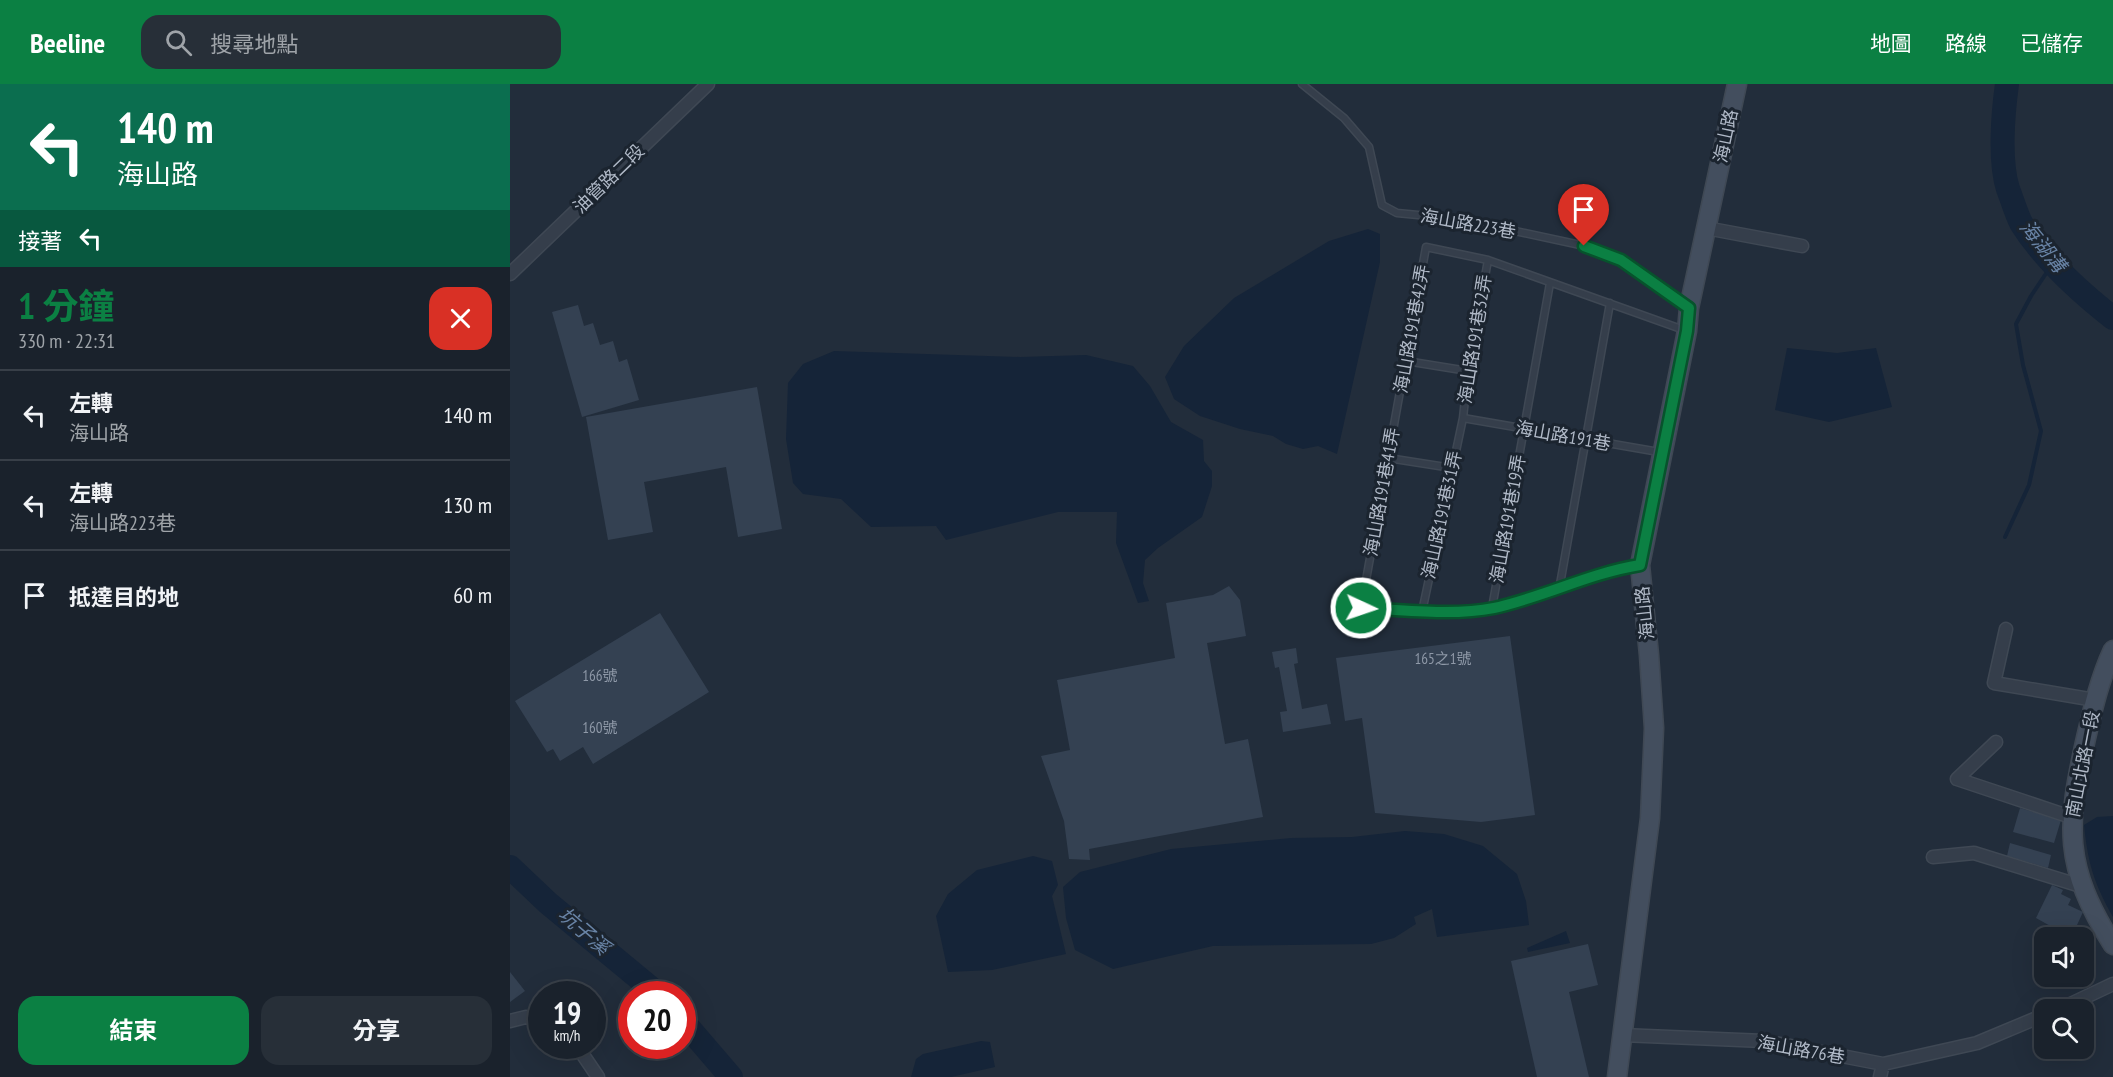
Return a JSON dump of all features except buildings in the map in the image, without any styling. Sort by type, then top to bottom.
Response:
[{"type":"main road","name":"海山路","points":[[1617,1077],[1650,818],[1654,728],[1640,565],[1687,331],[1689,308],[1737,84]]},
{"type":"main road","name":"南山北路一段","points":[[2113,650],[2095,700],[2079,769],[2071,817],[2074,854],[2081,886],[2113,945]]},
{"type":"street","name":"油管路二段","points":[[511,270],[708,84]]},
{"type":"street","points":[[1706,228],[1802,246]]},
{"type":"street","points":[[2006,629],[1994,683],[2095,700]]},
{"type":"street","points":[[1995,742],[1957,779],[2071,817]]},
{"type":"street","points":[[1933,857],[1974,853],[2081,886]]},
{"type":"street","points":[[2081,999],[2113,984]]},
{"type":"street","points":[[510,1021],[528,1017]]},
{"type":"street","name":"海山路76巷","points":[[1622,1035],[1764,1041],[1883,1064],[1977,1043],[2034,1019]]},
{"type":"street","points":[[586,1059],[598,1077]]},
{"type":"street","points":[[1881,1077],[1883,1064]]},
{"type":"lane","name":"海山路223巷","points":[[1302,84],[1344,118],[1369,147],[1382,206],[1397,213],[1468,222],[1584,246],[1621,260],[1689,308]]},
{"type":"lane","name":"海山路191巷42弄","points":[[1397,410],[1426,247],[1488,260]]},
{"type":"lane","points":[[1488,260],[1687,331]]},
{"type":"lane","name":"海山路191巷32弄","points":[[1463,418],[1468,371],[1488,260]]},
{"type":"lane","name":"海山路191巷19弄","points":[[1492,608],[1550,283]]},
{"type":"lane","points":[[1559,590],[1610,303]]},
{"type":"lane","points":[[1406,361],[1468,371]]},
{"type":"lane","name":"海山路191巷41弄","points":[[1397,410],[1361,608],[1422,612]]},
{"type":"lane","name":"海山路191巷","points":[[1463,418],[1663,453]]},
{"type":"lane","name":"海山路191巷31弄","points":[[1422,612],[1463,418]]},
{"type":"lane","points":[[1388,458],[1452,468]]},
{"type":"lane","points":[[1422,612],[1492,608],[1559,590],[1622,568],[1640,565]]},
{"type":"water","points":[[1368,229],[1380,234],[1380,262],[1337,454],[1318,446],[1303,449],[1286,444],[1273,436],[1240,429],[1200,416],[1174,399],[1165,377],[1184,346],[1234,298],[1329,241]]},
{"type":"water","points":[[1787,348],[1837,353],[1876,348],[1892,407],[1829,422],[1775,410]]},
{"type":"water","points":[[834,351],[1020,357],[1086,355],[1133,366],[1150,386],[1171,422],[1203,440],[1204,461],[1212,471],[1212,486],[1202,517],[1145,560],[1143,583],[1149,601],[1138,603],[1116,543],[1117,512],[1058,512],[946,540],[936,526],[871,527],[841,499],[803,494],[793,483],[786,439],[788,383],[803,364]]},
{"type":"water","points":[[2113,816],[2113,917],[2093,873],[2084,825],[2097,817]]},
{"type":"water","points":[[1405,831],[1444,834],[1483,846],[1517,874],[1526,901],[1529,925],[1437,937],[1432,909],[1414,917],[1416,924],[1394,938],[1371,944],[1213,946],[1113,969],[1075,950],[1066,918],[1063,887],[1080,872],[1171,849],[1291,838],[1352,837]]},
{"type":"water","points":[[1033,856],[1052,861],[1058,885],[1052,896],[1066,954],[992,970],[948,972],[936,916],[948,894],[977,870]]},
{"type":"water","points":[[1566,931],[1570,943],[1528,952],[1527,948]]},
{"type":"water","points":[[981,1041],[990,1042],[995,1067],[951,1077],[911,1077],[916,1059],[923,1054]]},
{"type":"waterway","name":"海湖溝","points":[[2007,84],[2003,123],[2003,165],[2008,189],[2019,219],[2051,262],[2088,298],[2113,318]]},
{"type":"waterway","points":[[2005,537],[2029,485],[2041,431],[2023,365],[2016,324],[2053,263]]},
{"type":"waterway","name":"坑子溪","points":[[510,867],[548,903],[642,981]]},
{"type":"waterway","name":"坑子溪","points":[[696,1036],[731,1077]]},
{"type":"route","points":[[1361,608],[1434,612],[1492,608],[1559,590],[1622,568],[1640,565],[1687,331],[1689,308],[1621,260],[1584,246]]}]
